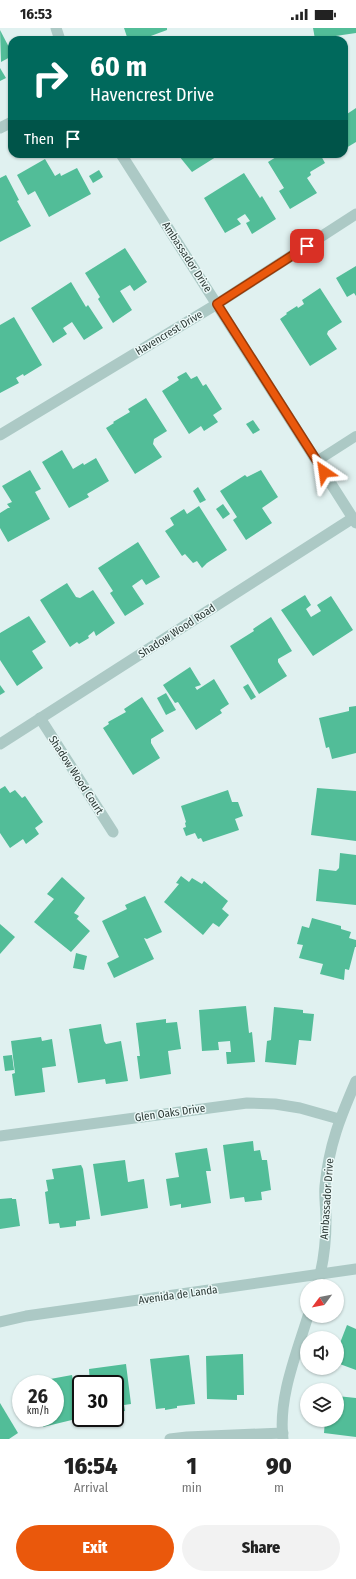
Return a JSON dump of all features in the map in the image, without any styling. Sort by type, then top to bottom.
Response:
[{"type":"street","name":"Ambassador Drive","points":[[124,158],[355,520]]},
{"type":"street","name":"Havencrest Drive","points":[[0,435],[217,304],[356,214]]},
{"type":"street","name":"Shadow Wood Road","points":[[0,744],[355,520]]},
{"type":"street","name":"Shadow Wood Court","points":[[40,718],[113,832]]},
{"type":"street","name":"Ambassador Drive","points":[[319,1279],[326,1222],[325,1188],[329,1154],[339,1119],[356,1081]]},
{"type":"street","name":"Glen Oaks Drive","points":[[0,1136],[247,1103],[276,1104],[300,1108],[339,1119]]},
{"type":"street","name":"Avenida de Landa","points":[[0,1322],[26,1316],[356,1269]]},
{"type":"street","points":[[170,1439],[187,1437],[283,1436],[284,1405],[289,1379],[306,1323]]},
{"type":"lane","points":[[317,461],[356,436]]},
{"type":"building","points":[[124,28],[167,28],[167,30],[151,36],[127,36]]},
{"type":"building","points":[[313,28],[356,28],[356,33],[336,36],[314,36]]},
{"type":"building","points":[[0,30],[8,45],[8,58],[1,62]]},
{"type":"building","points":[[0,68],[6,78],[0,81]]},
{"type":"building","points":[[356,108],[356,142],[348,147],[348,113]]},
{"type":"building","points":[[181,158],[214,158],[192,172]]},
{"type":"building","points":[[274,158],[322,158],[325,163],[310,172],[311,175],[307,178],[317,193],[290,209],[279,191],[284,188],[268,162]]},
{"type":"building","points":[[45,159],[55,176],[60,173],[61,176],[77,168],[91,194],[49,217],[35,191],[28,195],[17,175]]},
{"type":"building","points":[[99,170],[103,177],[93,183],[89,176]]},
{"type":"building","points":[[244,173],[260,198],[262,196],[276,219],[252,234],[246,223],[250,221],[245,214],[237,219],[241,224],[225,233],[204,198]]},
{"type":"building","points":[[6,175],[19,200],[17,201],[31,226],[0,242],[0,178]]},
{"type":"building","points":[[125,248],[147,282],[134,291],[130,285],[120,291],[132,310],[113,323],[98,299],[100,297],[85,273]]},
{"type":"building","points":[[356,266],[356,296],[354,293],[347,297],[336,278]]},
{"type":"building","points":[[71,282],[86,307],[88,305],[103,328],[84,340],[72,322],[63,328],[67,334],[53,343],[31,308]]},
{"type":"building","points":[[320,288],[342,322],[328,331],[327,334],[337,349],[310,366],[280,319],[297,306],[298,308],[304,304],[302,300]]},
{"type":"building","points":[[14,317],[42,365],[24,376],[23,374],[16,378],[19,383],[0,393],[0,325]]},
{"type":"building","points":[[186,372],[191,379],[197,376],[203,386],[206,384],[222,409],[213,415],[218,422],[204,431],[201,426],[189,434],[162,391],[179,380],[177,377]]},
{"type":"building","points":[[146,398],[167,431],[154,439],[153,444],[162,457],[135,474],[106,428],[130,412],[128,409]]},
{"type":"building","points":[[253,420],[260,430],[253,434],[246,424]]},
{"type":"building","points":[[62,450],[73,469],[96,458],[109,481],[87,494],[89,497],[69,508],[42,462]]},
{"type":"building","points":[[30,470],[41,489],[35,492],[50,519],[8,542],[0,528],[0,513],[10,508],[7,504],[12,502],[2,486]]},
{"type":"building","points":[[261,470],[278,497],[262,508],[272,523],[246,540],[233,520],[237,517],[220,491],[245,475],[247,477]]},
{"type":"building","points":[[198,487],[206,500],[200,503],[193,491]]},
{"type":"building","points":[[223,504],[230,514],[223,519],[216,509]]},
{"type":"building","points":[[199,506],[227,550],[202,568],[197,561],[193,563],[185,554],[182,556],[165,531],[174,525],[170,518],[184,509],[187,514]]},
{"type":"building","points":[[138,542],[160,577],[146,585],[142,579],[132,586],[144,604],[125,616],[110,593],[113,591],[98,568]]},
{"type":"building","points":[[67,583],[76,597],[80,598],[93,590],[115,623],[96,636],[94,631],[88,636],[89,638],[79,644],[77,642],[70,647],[40,600]]},
{"type":"building","points":[[305,595],[311,605],[306,609],[311,617],[321,611],[317,605],[331,596],[353,630],[313,656],[281,610]]},
{"type":"building","points":[[29,616],[46,642],[32,651],[43,668],[17,686],[0,660],[0,633]]},
{"type":"building","points":[[271,617],[292,651],[278,659],[278,662],[287,676],[259,694],[230,646],[254,631],[253,629]]},
{"type":"building","points":[[190,667],[201,685],[195,687],[197,690],[214,679],[229,704],[220,710],[222,713],[196,730],[178,702],[175,703],[163,685]]},
{"type":"building","points":[[248,684],[256,697],[251,700],[243,687]]},
{"type":"building","points":[[0,685],[5,692],[0,695]]},
{"type":"building","points":[[166,693],[176,710],[166,715],[157,698]]},
{"type":"building","points":[[142,697],[164,731],[151,739],[151,743],[160,758],[133,775],[103,728],[109,724],[108,722],[126,712],[124,709]]},
{"type":"building","points":[[356,706],[356,753],[332,759],[329,747],[326,748],[319,718],[349,711],[349,707]]},
{"type":"building","points":[[5,786],[10,793],[15,790],[22,798],[25,796],[43,822],[35,828],[39,834],[26,844],[23,839],[10,848],[0,833],[0,789]]},
{"type":"building","points":[[317,788],[356,791],[356,841],[311,835]]},
{"type":"building","points":[[228,790],[232,802],[238,802],[243,816],[235,819],[239,830],[203,842],[201,838],[198,839],[195,833],[186,836],[183,828],[186,827],[186,822],[181,806]]},
{"type":"building","points":[[340,853],[356,855],[356,905],[316,901],[319,869],[336,871],[339,868]]},
{"type":"building","points":[[181,876],[189,882],[192,878],[202,884],[204,881],[228,901],[222,909],[229,915],[219,927],[213,923],[203,935],[164,902],[179,884],[176,883]]},
{"type":"building","points":[[62,877],[85,898],[74,913],[79,916],[76,920],[77,919],[90,931],[71,952],[34,922],[54,899],[47,894]]},
{"type":"building","points":[[145,896],[162,932],[147,939],[144,938],[154,959],[114,978],[107,963],[119,957],[102,921],[127,909],[125,905]]},
{"type":"building","points":[[312,918],[341,926],[341,929],[351,932],[349,938],[356,940],[356,947],[349,970],[345,969],[344,980],[320,974],[323,964],[299,958],[303,945],[297,944],[302,926],[309,928]]},
{"type":"building","points":[[0,924],[15,937],[0,954]]},
{"type":"building","points":[[76,953],[87,956],[84,970],[73,968]]},
{"type":"building","points":[[246,1006],[249,1033],[252,1032],[255,1062],[227,1064],[226,1052],[231,1052],[230,1041],[218,1042],[219,1050],[202,1051],[199,1010]]},
{"type":"building","points":[[274,1007],[303,1010],[303,1013],[314,1014],[311,1041],[299,1040],[296,1065],[265,1062],[267,1041],[271,1040]]},
{"type":"building","points":[[166,1019],[166,1023],[177,1022],[181,1049],[168,1051],[171,1074],[140,1079],[137,1056],[140,1056],[136,1023]]},
{"type":"building","points":[[101,1024],[104,1041],[106,1044],[121,1041],[128,1081],[106,1084],[105,1079],[78,1083],[69,1029]]},
{"type":"building","points":[[41,1037],[42,1041],[52,1039],[56,1066],[42,1068],[45,1092],[15,1096],[12,1074],[15,1073],[11,1041]]},
{"type":"building","points":[[12,1055],[14,1070],[5,1071],[3,1056]]},
{"type":"building","points":[[253,1141],[254,1151],[260,1150],[262,1160],[267,1160],[271,1190],[261,1192],[262,1200],[245,1202],[244,1197],[230,1199],[223,1145]]},
{"type":"building","points":[[207,1148],[211,1171],[206,1171],[211,1203],[181,1208],[181,1204],[170,1206],[166,1179],[179,1177],[175,1153]]},
{"type":"building","points":[[125,1160],[128,1182],[144,1179],[148,1208],[101,1216],[93,1164]]},
{"type":"building","points":[[81,1165],[83,1169],[90,1219],[76,1221],[76,1226],[60,1228],[59,1223],[49,1224],[45,1192],[48,1191],[46,1180],[54,1179],[52,1169]]},
{"type":"building","points":[[0,1199],[16,1199],[20,1226],[0,1229]]},
{"type":"building","points":[[347,1325],[356,1329],[356,1370],[344,1366],[344,1333]]},
{"type":"building","points":[[243,1354],[244,1395],[237,1395],[237,1400],[207,1399],[206,1356]]},
{"type":"building","points":[[189,1355],[195,1404],[177,1406],[177,1408],[165,1410],[165,1408],[156,1409],[150,1359]]},
{"type":"building","points":[[126,1364],[131,1404],[124,1405],[124,1375],[89,1375],[89,1369]]},
{"type":"building","points":[[72,1375],[72,1420],[64,1422],[64,1376]]},
{"type":"building","points":[[344,1397],[356,1398],[356,1437],[324,1433],[324,1427],[344,1427]]},
{"type":"building","points":[[0,1403],[12,1423],[12,1427],[14,1427],[18,1433],[9,1439],[0,1439]]},
{"type":"route","points":[[307,246],[217,304],[324,472]]}]
